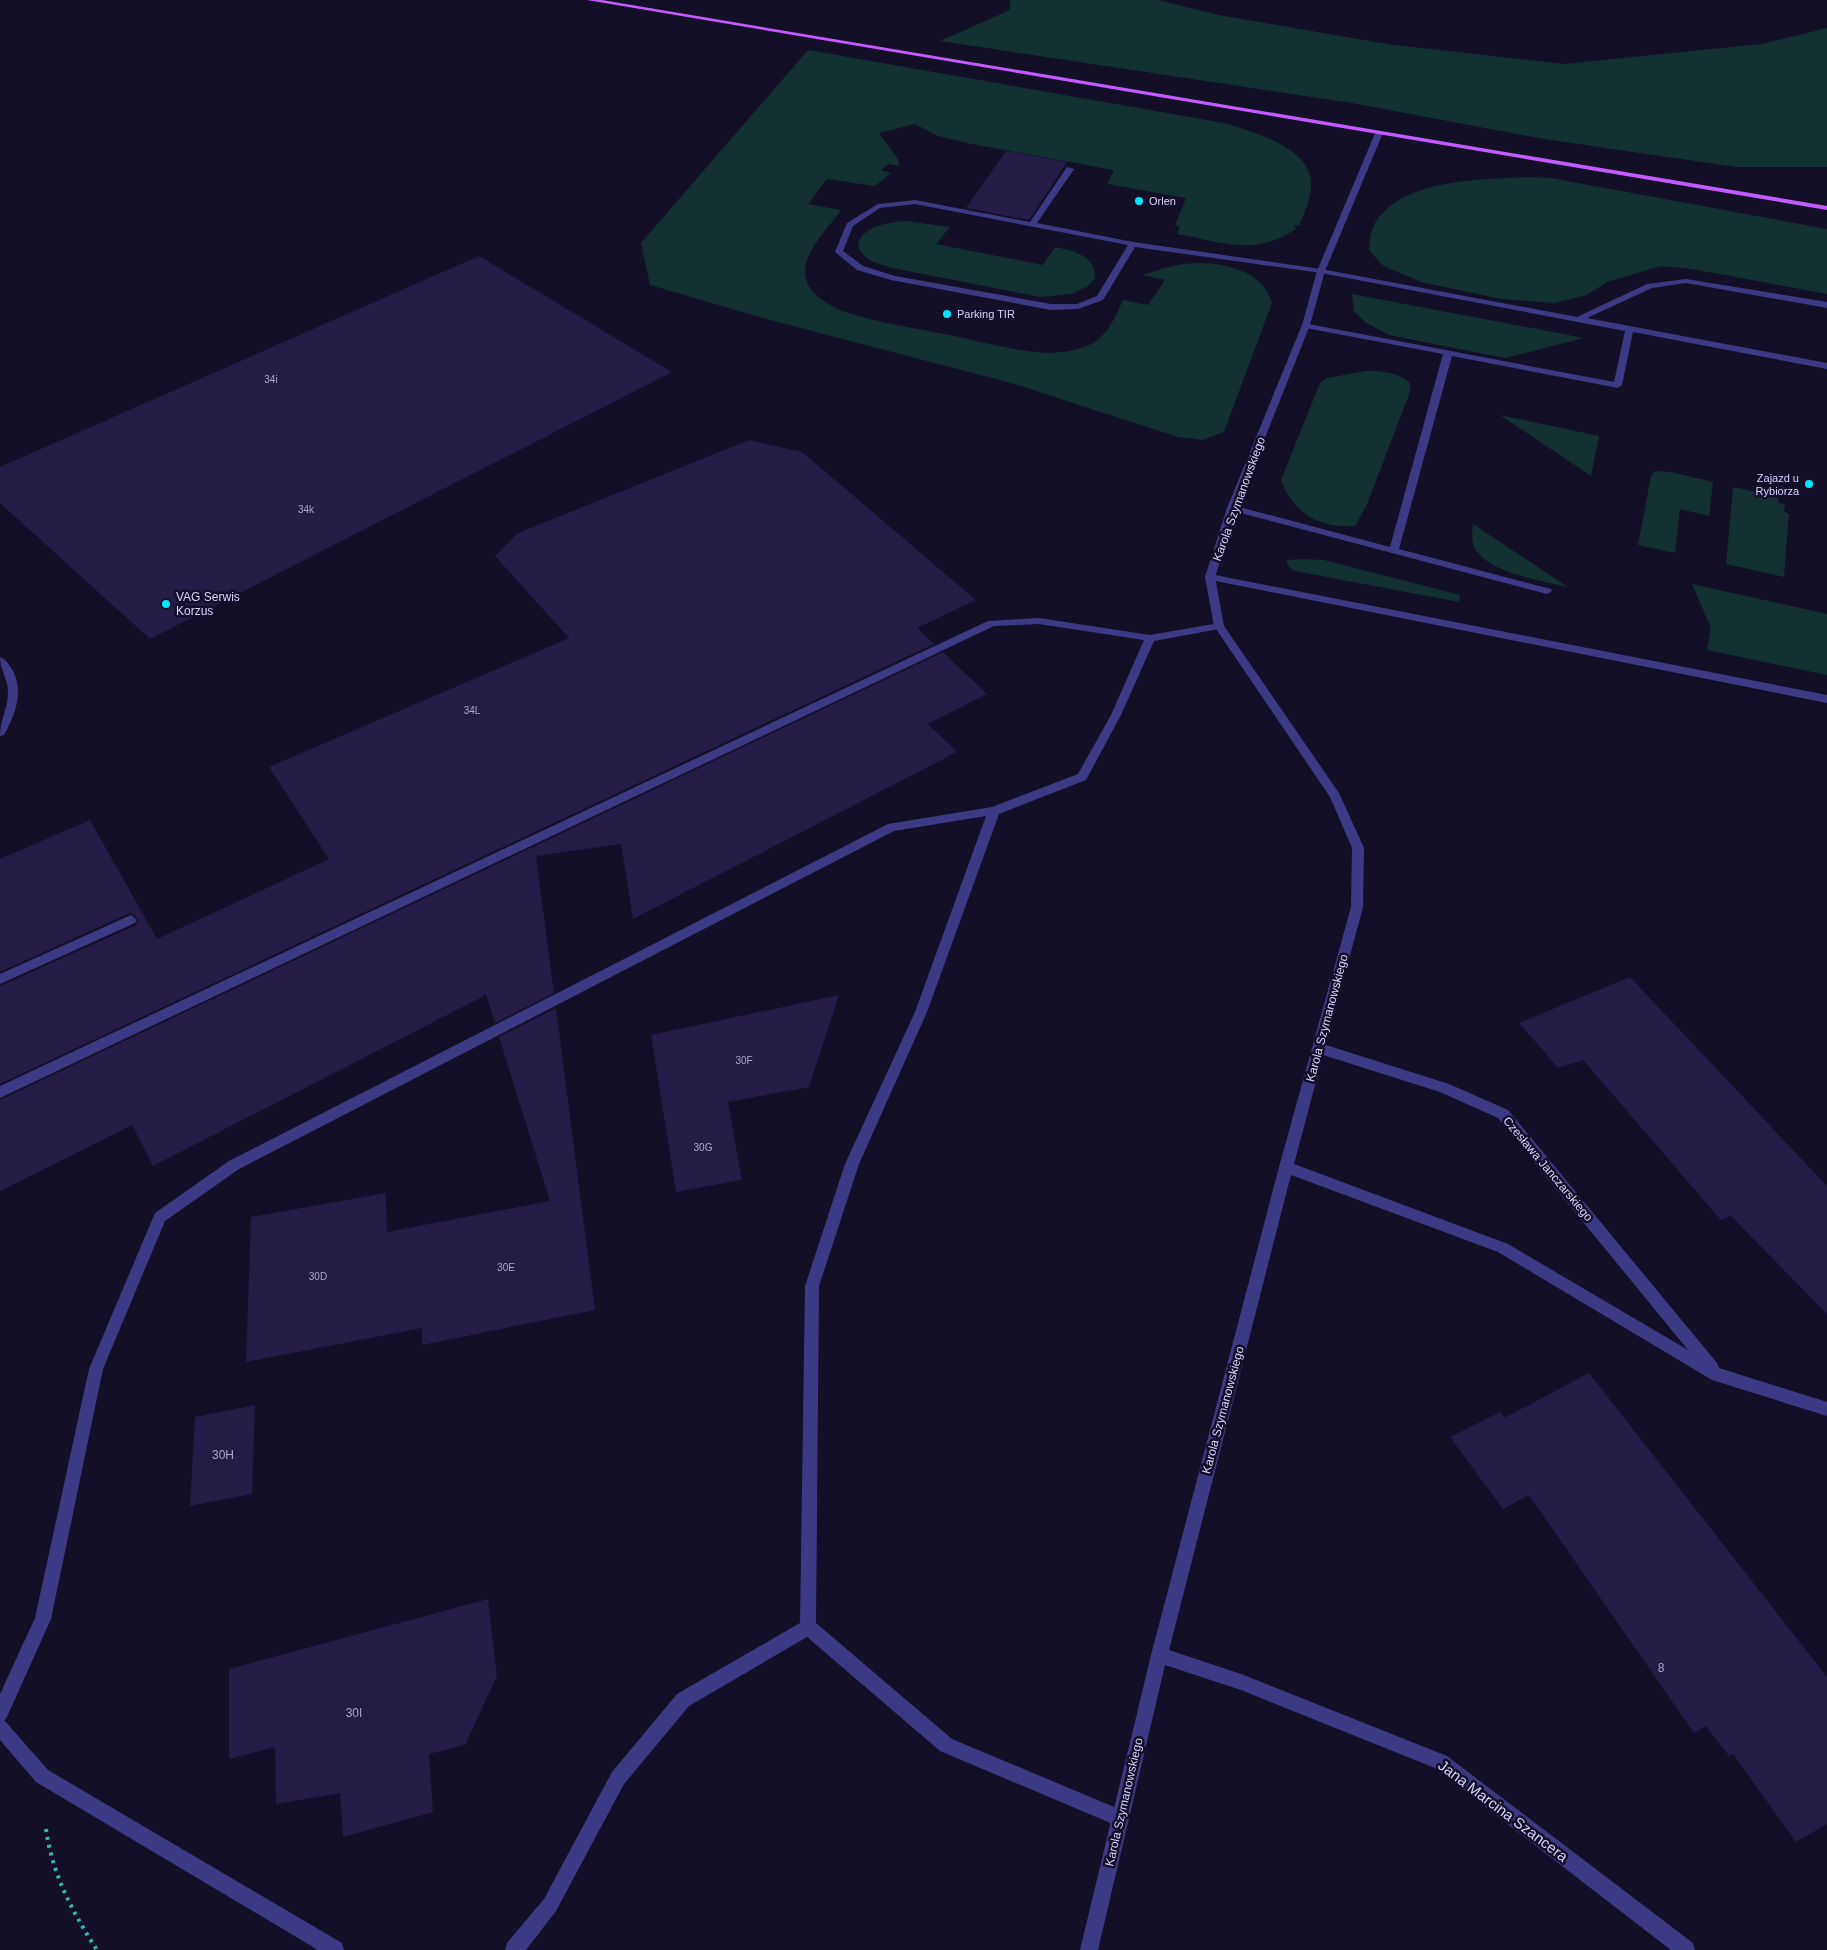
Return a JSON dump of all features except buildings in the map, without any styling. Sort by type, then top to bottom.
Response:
[{"type":"main road","points":[[590,0],[1827,208]]},
{"type":"street","name":"Karola Szymanowskiego","points":[[1089,1950],[1159,1655],[1286,1167],[1357,906],[1358,848],[1335,796],[1219,626],[1210,577],[1232,508],[1306,325],[1321,271],[1379,133]]},
{"type":"street","points":[[1032,225],[1070,168]]},
{"type":"street","points":[[1133,244],[1100,298],[1078,306],[1051,307],[894,278],[860,268],[838,252],[850,225],[878,206],[915,202],[1133,244],[1321,271],[1629,331],[1827,366]]},
{"type":"street","points":[[1577,320],[1650,286],[1686,281],[1827,306]]},
{"type":"street","points":[[1306,325],[1618,385],[1629,331]]},
{"type":"street","points":[[1394,551],[1448,353]]},
{"type":"street","points":[[1232,508],[1547,591]]},
{"type":"street","points":[[1210,577],[1827,699]]},
{"type":"street","points":[[0,1092],[992,623],[1039,620],[1150,638],[1219,626]]},
{"type":"street","points":[[0,1713],[43,1619],[96,1369],[160,1217],[234,1165],[892,827],[994,811],[1082,777],[1116,716],[1150,638]]},
{"type":"street","points":[[0,661],[13,682],[13,704],[0,732]]},
{"type":"street","points":[[808,1628],[812,1286],[852,1164],[921,1012],[994,811]]},
{"type":"street","points":[[0,979],[131,920]]},
{"type":"street","name":"Czesława Janczarskiego","points":[[1319,1048],[1444,1088],[1503,1114],[1717,1375]]},
{"type":"street","points":[[1286,1167],[1503,1248],[1717,1375],[1827,1409]]},
{"type":"street","points":[[808,1628],[946,1745],[1120,1818]]},
{"type":"street","points":[[514,1950],[550,1905],[618,1778],[683,1700],[808,1628]]},
{"type":"street","name":"Jana Marcina Szancera","points":[[1159,1655],[1242,1682],[1441,1762],[1686,1950]]},
{"type":"street","points":[[0,1727],[42,1776],[335,1950]]},
{"type":"path","points":[[42,1776],[48,1850],[82,1928],[97,1950]]},
{"type":"green space","points":[[1010,0],[1158,0],[1219,15],[1387,44],[1564,64],[1761,44],[1827,28],[1827,167],[1736,167],[1544,139],[1352,103],[940,41],[1010,10]]},
{"type":"green space","points":[[808,50],[1224,123],[1264,136],[1291,151],[1302,161],[1309,172],[1311,190],[1309,201],[1299,226],[1295,225],[1294,227],[1297,228],[1282,237],[1253,245],[1224,243],[1177,234],[1180,227],[1175,225],[1186,198],[1107,184],[1114,170],[971,144],[938,136],[915,124],[879,133],[898,159],[899,166],[889,164],[881,170],[891,173],[875,186],[827,179],[808,204],[841,210],[816,242],[807,261],[805,270],[808,285],[821,299],[845,312],[870,319],[1021,350],[1046,353],[1061,352],[1082,348],[1094,343],[1105,333],[1123,300],[1148,305],[1165,280],[1143,275],[1173,266],[1201,263],[1231,267],[1245,272],[1257,280],[1266,290],[1272,303],[1224,432],[1203,440],[1178,437],[1011,383],[770,320],[650,285],[641,243]]},
{"type":"green space","points":[[1531,177],[1551,178],[1827,229],[1827,294],[1692,269],[1661,266],[1607,282],[1587,295],[1555,303],[1501,299],[1421,282],[1382,265],[1369,250],[1373,227],[1385,211],[1401,199],[1421,190],[1444,184]]},
{"type":"green space","points":[[906,221],[950,227],[936,244],[1043,265],[1055,247],[1069,250],[1088,259],[1092,264],[1095,278],[1088,286],[1071,294],[1041,297],[892,268],[868,259],[858,246],[864,234],[877,226]]},
{"type":"green space","points":[[1352,294],[1584,338],[1505,358],[1389,335],[1366,323],[1354,311]]},
{"type":"green space","points":[[1366,371],[1400,376],[1410,383],[1410,392],[1367,504],[1355,526],[1330,525],[1300,510],[1286,492],[1281,480],[1320,383],[1327,378]]},
{"type":"green space","points":[[1500,415],[1599,436],[1591,476]]},
{"type":"green space","points":[[1655,471],[1671,472],[1713,482],[1709,516],[1680,509],[1675,553],[1638,545],[1651,476]]},
{"type":"green space","points":[[1733,487],[1779,497],[1778,503],[1785,504],[1784,512],[1789,514],[1784,577],[1726,564]]},
{"type":"green space","points":[[1473,524],[1568,587],[1518,575],[1493,565],[1483,558],[1474,547],[1472,537]]},
{"type":"green space","points":[[1286,560],[1324,560],[1460,595],[1459,602],[1295,571],[1289,567]]},
{"type":"green space","points":[[1692,584],[1827,614],[1827,675],[1707,650],[1711,628]]},
{"type":"place","name":"Orlen","points":[[1139,201]]},
{"type":"place","name":"Parking TIR","points":[[947,314]]},
{"type":"place","name":"Zajazd u Rybiorza","points":[[1809,484]]},
{"type":"place","name":"VAG Serwis Korzus","points":[[166,604]]}]
